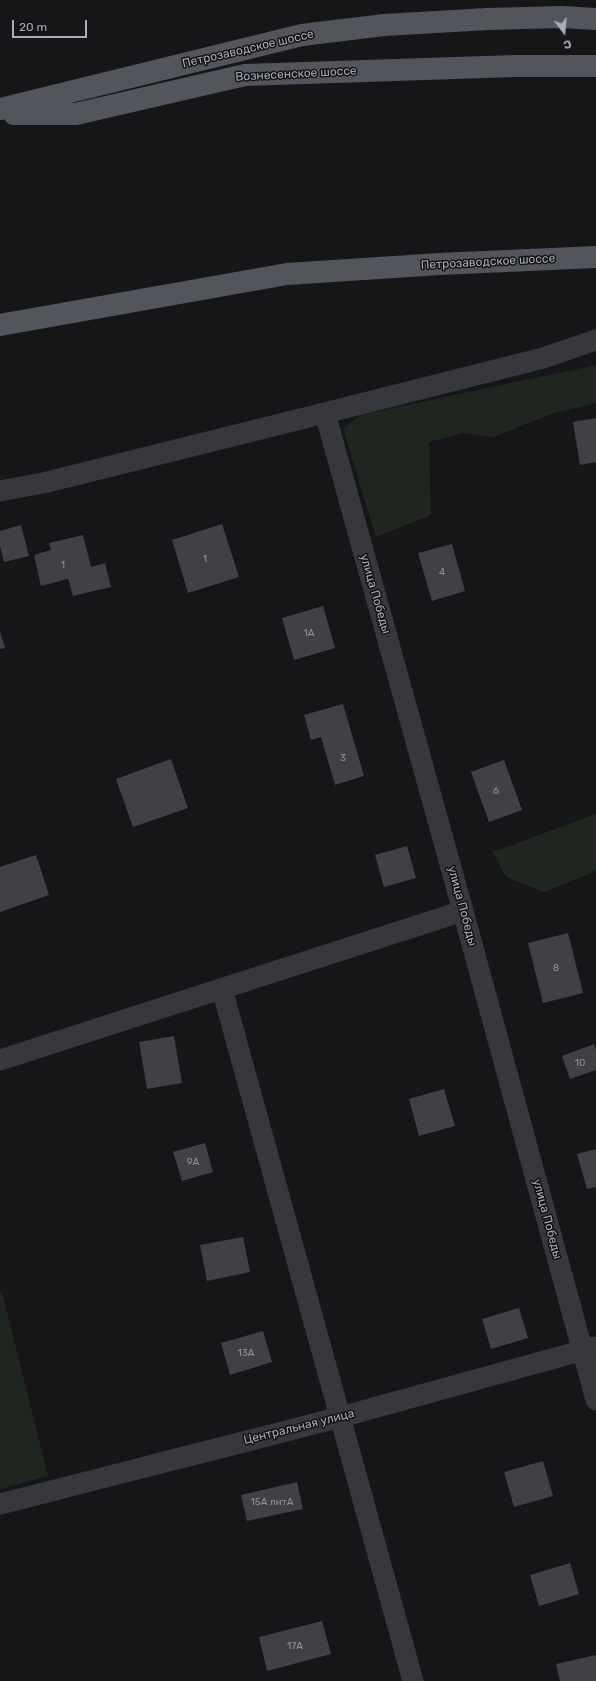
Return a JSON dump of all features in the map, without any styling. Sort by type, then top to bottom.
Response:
[{"type":"main road","name":"Петрозаводское шоссе","points":[[0,109],[302,34],[384,25],[488,19],[596,19]]},
{"type":"main road","name":"Вознесенское шоссе","points":[[0,114],[76,114],[245,75],[515,66],[596,66]]},
{"type":"main road","name":"Петрозаводское шоссе","points":[[0,325],[287,274],[440,264],[596,257]]},
{"type":"street","points":[[0,491],[43,483],[543,358],[596,340]]},
{"type":"street","name":"улица Победы","points":[[325,413],[464,911],[589,1349],[596,1400]]},
{"type":"street","points":[[0,1060],[464,911]]},
{"type":"street","points":[[222,989],[413,1681]]},
{"type":"street","name":"Центральная улица","points":[[0,1504],[341,1417],[589,1349]]},
{"type":"shaded area","points":[[596,365],[596,403],[551,414],[493,437],[464,433],[429,442],[431,515],[376,537],[343,429],[360,415]]},
{"type":"shaded area","points":[[596,814],[596,871],[544,892],[506,877],[493,852]]},
{"type":"shaded area","points":[[2,1292],[48,1476],[0,1489],[0,1293]]},
{"type":"building","points":[[596,418],[596,462],[580,465],[573,422]]},
{"type":"building","points":[[222,524],[239,577],[188,593],[172,540]]},
{"type":"building","points":[[21,525],[29,556],[4,562],[0,546],[0,531]]},
{"type":"building","points":[[83,535],[91,567],[105,563],[111,587],[73,596],[68,579],[41,586],[34,555],[51,550],[49,543]]},
{"type":"building","points":[[452,544],[465,591],[432,601],[418,553]]},
{"type":"building","points":[[323,606],[335,648],[294,660],[282,618]]},
{"type":"building","points":[[0,632],[5,648],[0,649]]},
{"type":"building","points":[[343,704],[364,776],[335,785],[321,737],[311,740],[304,715]]},
{"type":"building","points":[[171,759],[188,808],[133,827],[116,779]]},
{"type":"building","points":[[504,760],[522,810],[489,822],[471,772]]},
{"type":"building","points":[[407,846],[416,878],[384,887],[375,855]]},
{"type":"building","points":[[36,855],[49,895],[0,912],[0,867]]},
{"type":"building","points":[[568,933],[583,993],[543,1003],[528,943]]},
{"type":"building","points":[[174,1036],[182,1083],[147,1089],[139,1042]]},
{"type":"building","points":[[594,1044],[596,1050],[596,1070],[570,1079],[562,1056]]},
{"type":"building","points":[[444,1089],[455,1126],[419,1136],[409,1099]]},
{"type":"building","points":[[205,1143],[213,1172],[182,1181],[173,1152]]},
{"type":"building","points":[[596,1149],[596,1187],[587,1189],[577,1154]]},
{"type":"building","points":[[243,1237],[250,1272],[207,1281],[200,1245]]},
{"type":"building","points":[[519,1308],[528,1338],[491,1349],[482,1319]]},
{"type":"building","points":[[263,1331],[272,1362],[230,1375],[221,1343]]},
{"type":"building","points":[[543,1461],[553,1496],[514,1507],[504,1472]]},
{"type":"building","points":[[297,1482],[303,1509],[247,1521],[241,1495]]},
{"type":"building","points":[[570,1563],[579,1594],[539,1606],[530,1575]]},
{"type":"building","points":[[322,1621],[331,1654],[267,1671],[259,1637]]},
{"type":"building","points":[[596,1655],[596,1681],[560,1681],[556,1664]]}]
